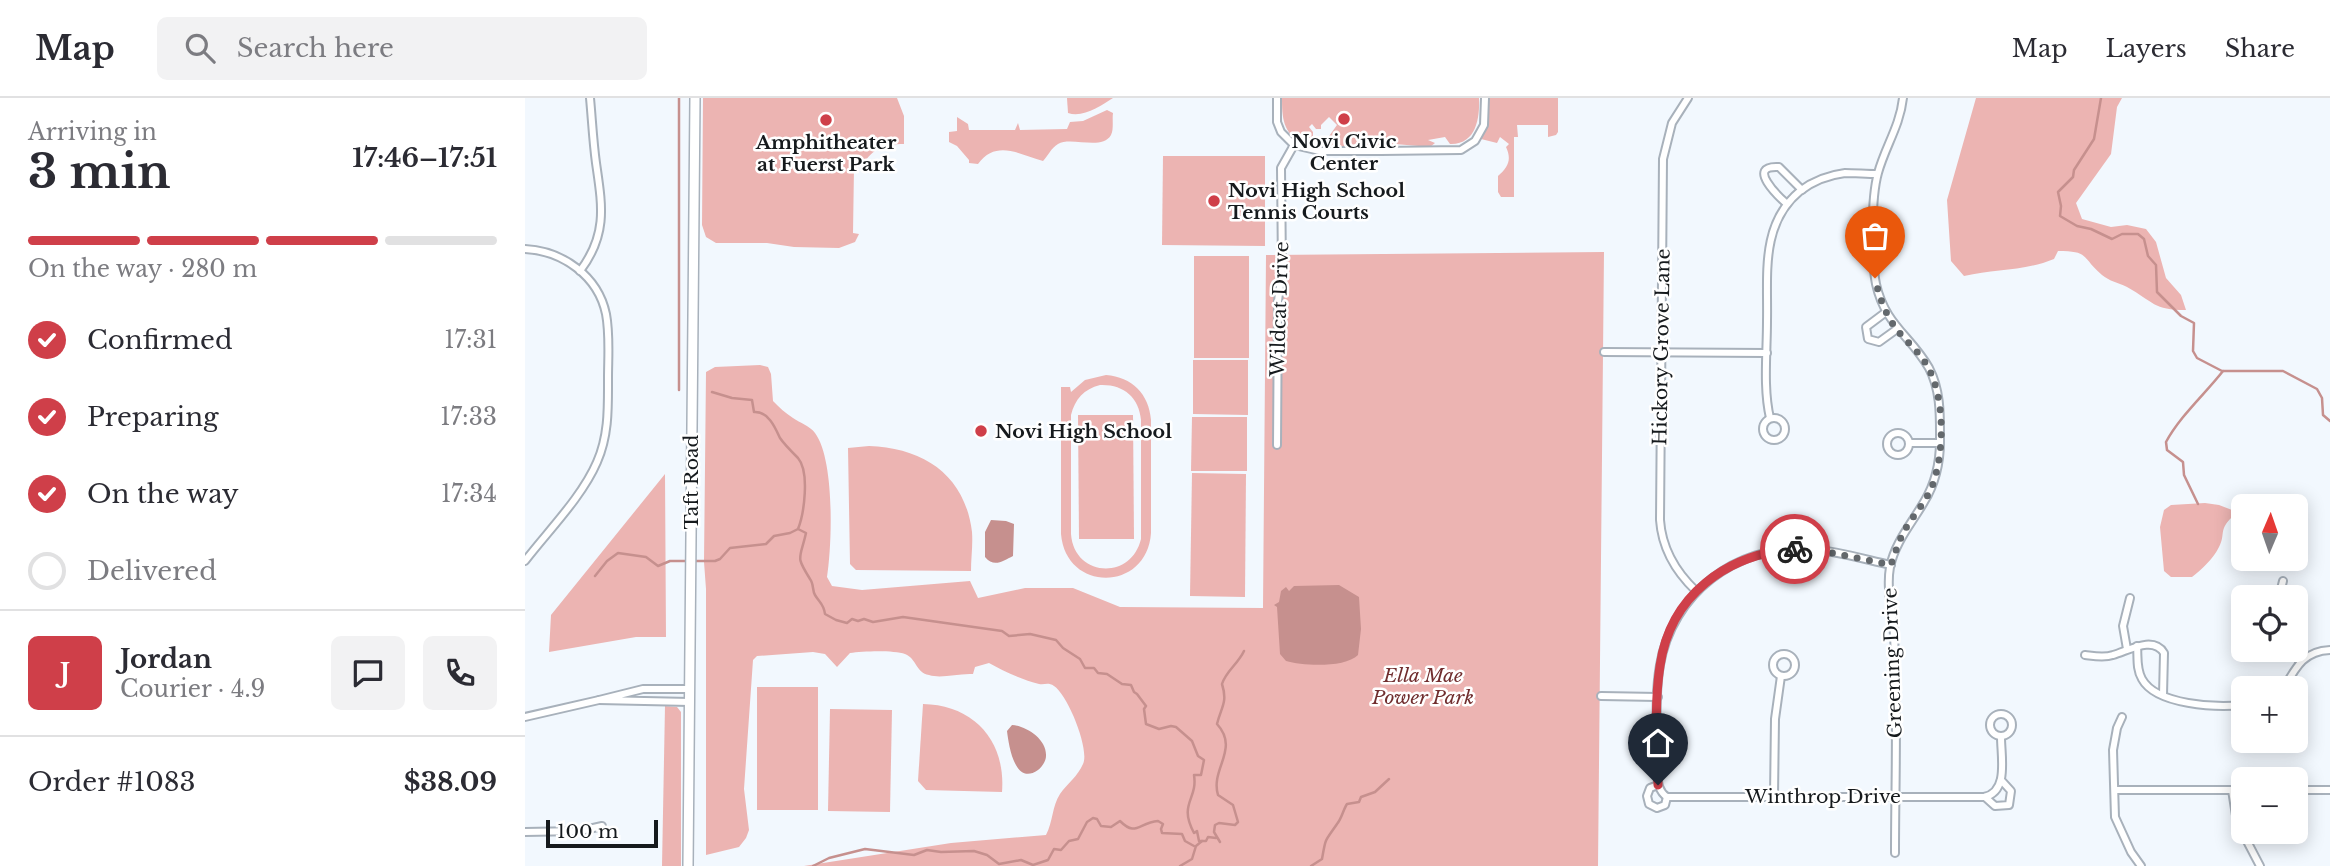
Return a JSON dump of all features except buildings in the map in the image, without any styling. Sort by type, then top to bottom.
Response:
[{"type":"street","points":[[580,271],[595,246],[602,223],[590,98]]},
{"type":"street","name":"Taft Road","points":[[688,866],[695,98]]},
{"type":"street","points":[[1277,98],[1277,122],[1281,132],[1294,145],[1320,151],[1461,150],[1475,141],[1484,125],[1485,98]]},
{"type":"street","name":"Hickory Grove Lane","points":[[1688,98],[1672,123],[1663,159],[1660,527],[1672,564],[1696,591]]},
{"type":"street","name":"Greening Drive","points":[[1895,853],[1894,636],[1888,591],[1891,565],[1903,534],[1930,492],[1937,470],[1940,443],[1940,404],[1935,382],[1923,359],[1897,330],[1886,312],[1877,289],[1874,267],[1877,174],[1898,124],[1903,98]]},
{"type":"street","name":"Wildcat Drive","points":[[1277,445],[1277,302],[1282,270],[1281,168],[1294,145]]},
{"type":"street","points":[[1787,204],[1766,183],[1767,170],[1779,167],[1802,190]]},
{"type":"street","points":[[1770,418],[1767,352],[1768,250],[1775,225],[1787,204],[1812,183],[1836,175],[1877,174]]},
{"type":"street","points":[[525,249],[554,254],[580,271],[598,293],[606,316],[606,435],[598,461],[525,561]]},
{"type":"street","points":[[1886,312],[1866,327],[1868,339],[1879,342],[1897,330]]},
{"type":"street","points":[[1604,352],[1767,352]]},
{"type":"street","points":[[1909,443],[1940,443]]},
{"type":"street","points":[[1658,785],[1650,788],[1647,796],[1649,804],[1657,808],[1665,804],[1658,785],[1658,697],[1663,652],[1674,622],[1696,591],[1730,565],[1744,558],[1777,550],[1813,549],[1891,565]]},
{"type":"street","points":[[2282,585],[2283,581]]},
{"type":"street","points":[[2127,649],[2123,626],[2130,598]]},
{"type":"street","points":[[2085,656],[2109,656],[2137,646],[2155,645],[2163,650],[2165,660],[2163,695]]},
{"type":"street","points":[[2137,646],[2141,678],[2150,688],[2191,704],[2231,705]]},
{"type":"street","points":[[2308,656],[2315,652],[2330,650]]},
{"type":"street","points":[[1774,796],[1775,719],[1781,676]]},
{"type":"street","points":[[525,717],[643,690],[690,689]]},
{"type":"street","points":[[1601,696],[1658,697]]},
{"type":"street","points":[[599,700],[689,702]]},
{"type":"street","points":[[2122,717],[2113,750],[2115,817],[2131,852],[2141,866]]},
{"type":"street","points":[[2001,737],[2001,780]]},
{"type":"street","name":"Winthrop Drive","points":[[1664,796],[1985,797],[1997,791],[2001,780],[2011,791],[2009,804],[1995,806],[1985,797]]},
{"type":"street","points":[[2115,790],[2231,790]]},
{"type":"street","points":[[2308,790],[2330,790]]},
{"type":"street","points":[[525,832],[580,831],[602,826]]},
{"type":"street","points":[[2248,844],[2260,866]]},
{"type":"green space","points":[[703,98],[897,98],[904,116],[904,144],[879,148],[862,166],[854,167],[853,233],[859,234],[855,242],[839,248],[794,247],[767,243],[716,243],[706,237],[702,225]]},
{"type":"green space","points":[[1067,98],[1113,98],[1092,110],[1074,114],[1068,113]]},
{"type":"green space","points":[[1282,98],[1479,98],[1479,106],[1475,129],[1466,140],[1459,143],[1450,144],[1445,137],[1428,140],[1435,143],[1430,147],[1395,144],[1392,147],[1369,147],[1366,144],[1337,147],[1328,144],[1327,139],[1337,125],[1329,117],[1321,125],[1321,129],[1316,129],[1312,124],[1309,127],[1313,137],[1308,143],[1295,139],[1285,124]]},
{"type":"green space","points":[[1489,98],[1558,98],[1556,135],[1548,137],[1548,125],[1517,125],[1518,137],[1514,137],[1514,197],[1501,197],[1498,192],[1498,176],[1508,163],[1506,147],[1509,144],[1500,137],[1497,143],[1481,139],[1488,122]]},
{"type":"green space","points":[[1976,98],[2122,98],[2117,107],[2111,154],[2076,203],[2082,219],[2111,227],[2127,225],[2146,229],[2156,242],[2166,278],[2181,295],[2186,310],[2167,309],[2154,304],[2105,277],[2084,256],[2075,252],[2058,251],[2054,259],[2043,263],[1964,276],[1951,261],[1947,200]]},
{"type":"green space","points":[[1107,110],[1113,113],[1112,133],[1107,140],[1094,143],[1064,142],[1053,148],[1043,161],[1001,150],[985,156],[978,164],[969,163],[957,146],[949,142],[949,132],[957,131],[957,117],[968,124],[969,130],[1015,130],[1018,123],[1020,130],[1067,129],[1070,122],[1083,121]]},
{"type":"green space","name":"Novi High School Tennis Courts","points":[[1163,156],[1265,156],[1265,246],[1162,245]]},
{"type":"green space","name":"Ella Mae Power Park","points":[[1604,252],[1598,866],[804,866],[951,843],[1046,835],[1057,799],[1083,764],[1083,747],[1076,723],[1060,691],[1052,685],[1026,680],[989,663],[975,667],[973,674],[934,676],[921,672],[905,654],[878,651],[850,653],[837,667],[825,654],[813,652],[757,656],[753,660],[744,789],[749,830],[739,847],[706,855],[706,372],[715,367],[768,367],[773,401],[815,433],[826,462],[829,482],[831,524],[827,577],[832,586],[862,590],[970,581],[978,598],[1025,588],[1073,588],[1120,607],[1263,608],[1266,255]]},
{"type":"green space","points":[[1194,256],[1249,256],[1249,358],[1194,358]]},
{"type":"green space","points":[[1193,360],[1248,360],[1248,415],[1193,414]]},
{"type":"green space","points":[[1106,375],[1131,383],[1147,402],[1151,420],[1151,533],[1146,552],[1136,566],[1122,575],[1106,578],[1091,575],[1077,567],[1066,553],[1061,534],[1061,387],[1070,387],[1071,392],[1085,380]],"holes":[[[1100,385],[1108,385],[1128,393],[1140,412],[1141,539],[1135,553],[1126,562],[1103,568],[1092,566],[1082,559],[1074,548],[1071,534],[1071,415],[1075,404],[1085,392]]]},
{"type":"green space","points":[[1078,415],[1133,415],[1134,539],[1079,539]]},
{"type":"green space","points":[[1192,417],[1247,417],[1247,471],[1191,471]]},
{"type":"green space","points":[[869,446],[907,452],[924,459],[951,480],[968,512],[972,532],[971,571],[856,570],[850,564],[848,448]]},
{"type":"green space","points":[[1192,473],[1246,474],[1245,597],[1190,596]]},
{"type":"green space","points":[[665,474],[666,637],[636,637],[549,652],[551,615]]},
{"type":"green space","points":[[2205,503],[2231,510],[2231,518],[2225,526],[2214,556],[2192,577],[2171,577],[2164,571],[2160,527],[2164,510],[2171,505]]},
{"type":"green space","points":[[757,687],[818,687],[818,810],[757,810]]},
{"type":"green space","points":[[923,704],[957,711],[983,729],[999,757],[1002,792],[926,790],[918,781]]},
{"type":"green space","points":[[665,706],[677,707],[681,712],[681,866],[662,866]]},
{"type":"green space","points":[[830,709],[892,710],[890,812],[828,811]]},
{"type":"shaded area","points":[[991,520],[1014,524],[1013,556],[999,562],[992,562],[985,557],[985,532]]},
{"type":"shaded area","points":[[1339,585],[1359,597],[1361,629],[1358,655],[1334,664],[1313,665],[1286,661],[1280,654],[1277,607],[1274,605],[1279,602],[1281,591],[1286,587],[1289,591],[1294,586]]},
{"type":"shaded area","points":[[1012,725],[1029,731],[1043,744],[1046,758],[1044,764],[1030,774],[1019,769],[1009,746],[1007,731]]},
{"type":"waterway","points":[[679,98],[679,390]]},
{"type":"waterway","points":[[2101,98],[2094,139],[2074,170],[2073,177],[2058,192],[2060,216],[2077,226],[2112,239],[2122,234],[2138,234],[2144,239],[2148,256],[2156,265],[2157,292],[2181,316],[2194,323],[2193,351],[2197,358],[2222,371],[2283,371],[2317,389],[2322,398],[2323,415],[2330,421]]},
{"type":"waterway","points":[[2198,504],[2184,475],[2183,462],[2167,450],[2166,442],[2185,414],[2223,371]]},
{"type":"waterway","points":[[595,576],[607,561],[618,553],[646,557],[658,566],[670,561],[715,561],[730,548],[766,544],[774,536],[798,529],[804,504],[802,464],[767,417],[754,412],[752,400],[712,392]]},
{"type":"waterway","points":[[798,529],[806,533],[800,557],[802,565],[825,614],[836,620],[847,623],[852,619],[864,619],[873,622],[903,617],[1002,631],[1009,636],[1030,634],[1056,640],[1080,659],[1085,668],[1094,668],[1098,673],[1107,674],[1122,684],[1131,685],[1146,706],[1146,724],[1159,729],[1176,727],[1192,741],[1198,756],[1204,760],[1201,775],[1194,775],[1188,808],[1194,833],[1197,831],[1199,841],[1202,841],[1196,846],[1192,859],[1180,866]]},
{"type":"waterway","points":[[1220,842],[1214,832],[1215,825],[1235,825],[1238,822],[1233,805],[1218,795],[1218,776],[1226,742],[1217,724],[1224,701],[1222,684],[1244,651]]},
{"type":"waterway","points":[[1311,866],[1322,859],[1326,840],[1339,822],[1347,804],[1359,802],[1361,797],[1375,792],[1389,779]]},
{"type":"waterway","points":[[813,866],[829,858],[865,849],[914,855],[927,850],[974,851],[987,855],[999,864],[1021,860],[1033,865],[1048,860],[1054,849],[1061,850],[1069,841],[1078,839],[1087,822],[1093,818],[1097,819],[1101,826],[1111,827],[1120,821],[1134,829],[1158,821],[1163,824],[1162,833],[1182,834],[1185,841],[1194,846]]},
{"type":"waterway","points":[[1202,841],[1206,841],[1208,837],[1216,838]]},
{"type":"way so far","points":[[1795,549],[1813,549],[1891,565],[1903,534],[1924,502],[1933,482],[1940,443],[1938,392],[1923,359],[1897,330],[1886,312],[1875,278]]},
{"type":"place","name":"Novi Civic Center","points":[[1344,119]]},
{"type":"place","name":"Amphitheater at Fuerst Park","points":[[826,120]]},
{"type":"place","name":"Novi High School Tennis Courts","points":[[1214,201]]},
{"type":"place","name":"Novi High School","points":[[981,431]]},
{"type":"route","points":[[1658,785],[1660,665],[1674,622],[1696,591],[1730,565],[1762,553],[1795,549]]}]
